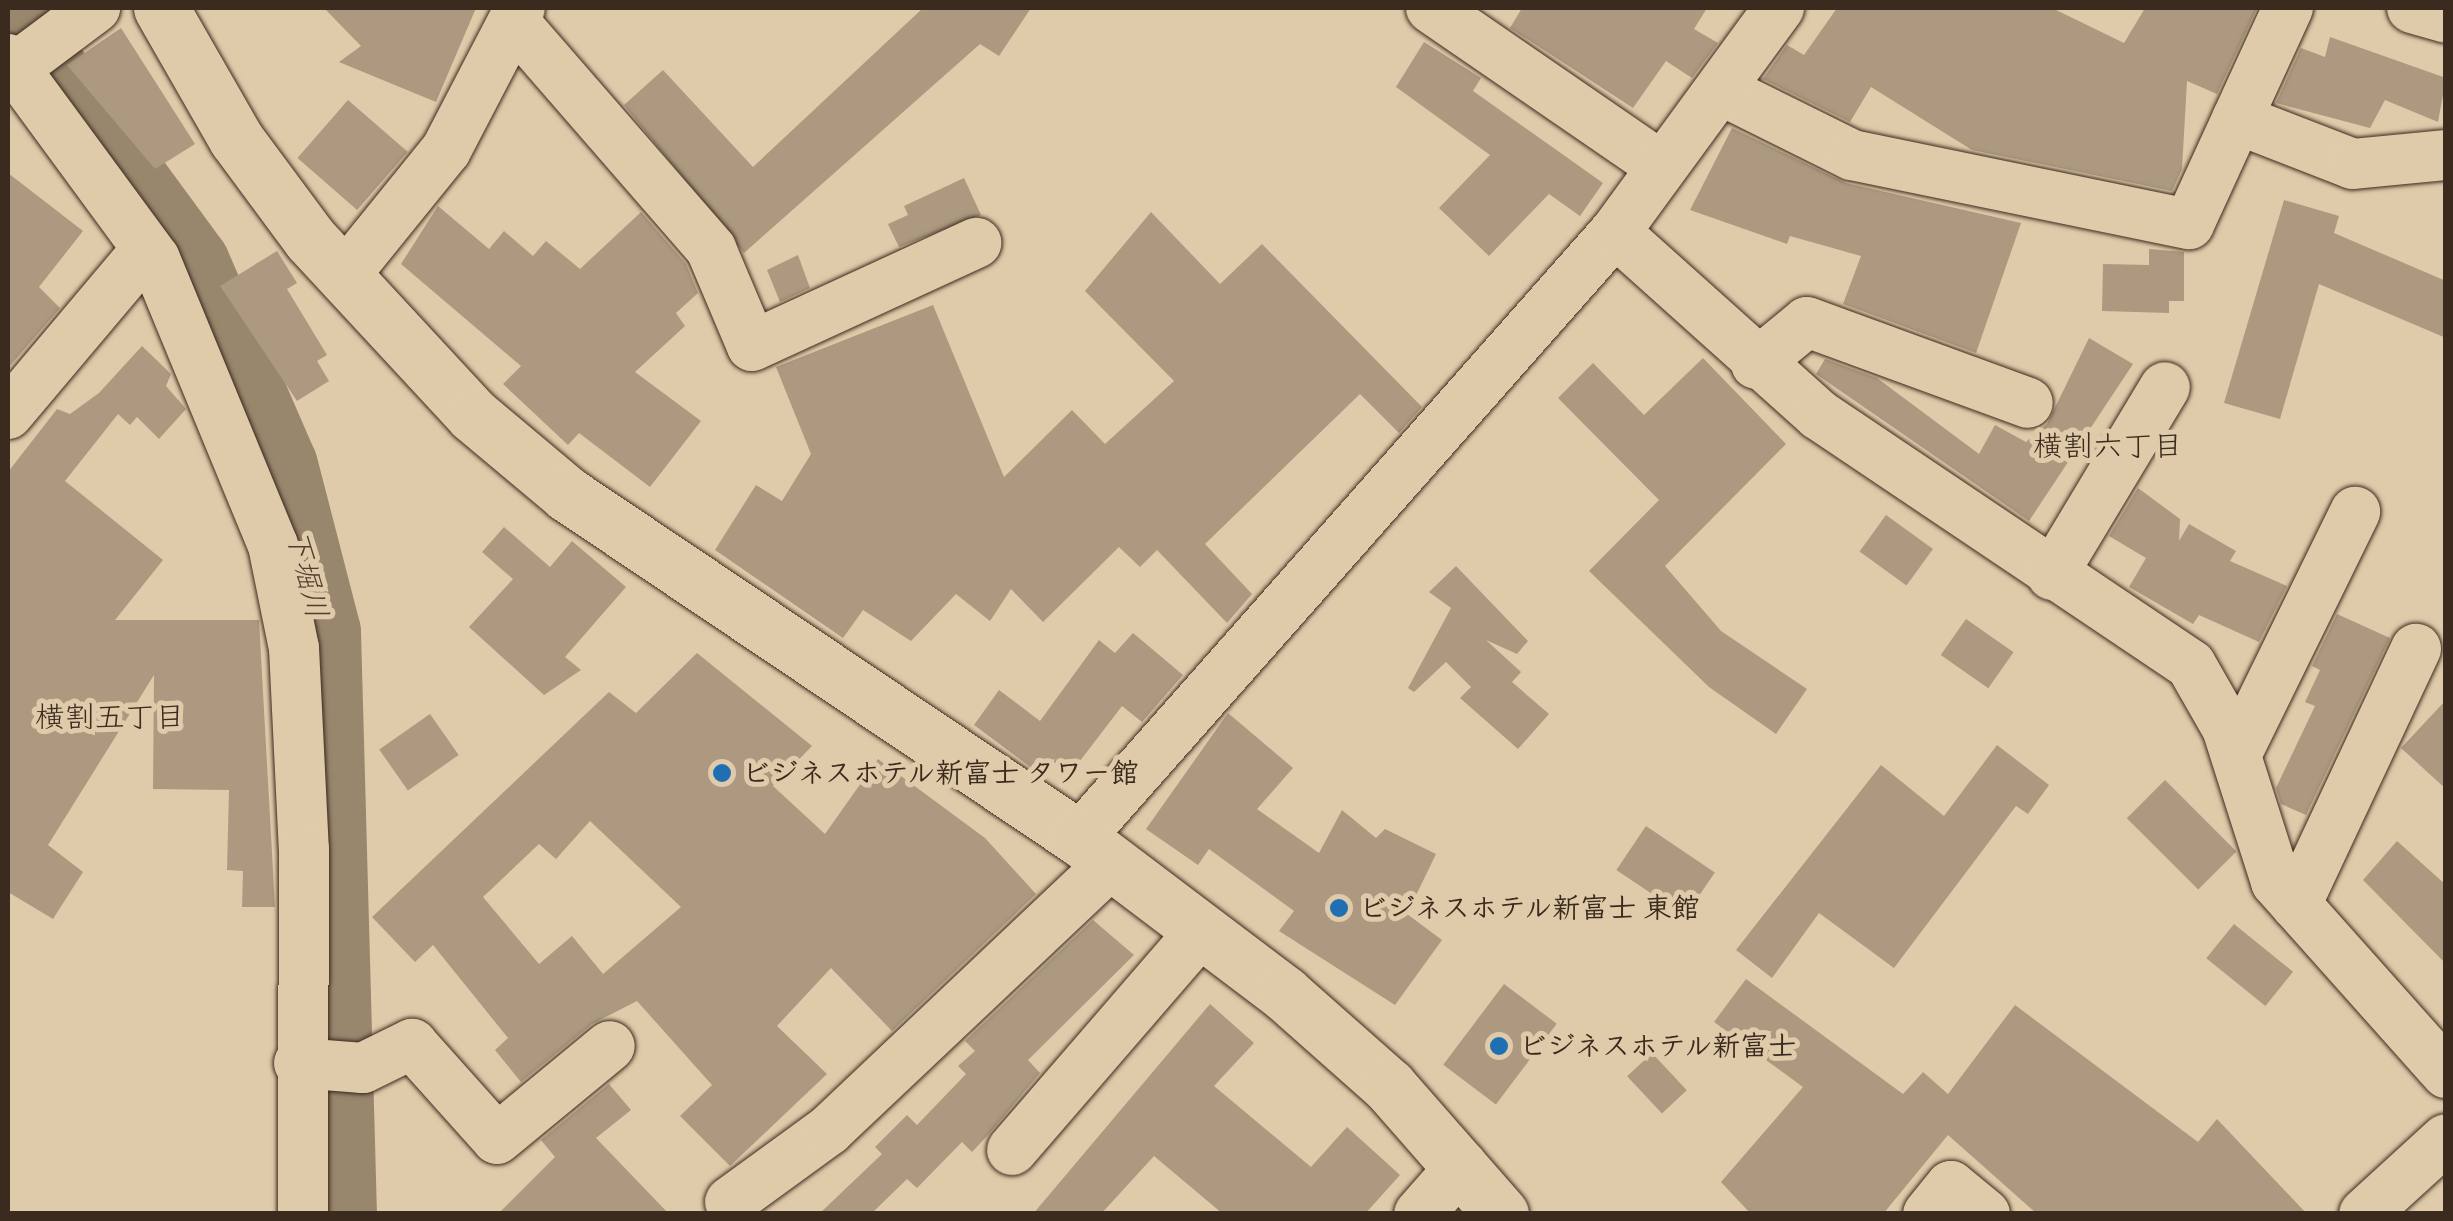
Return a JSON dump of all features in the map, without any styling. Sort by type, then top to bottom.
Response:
[{"type":"street","points":[[95,8],[20,60],[148,249],[197,346],[266,526],[294,648],[304,848],[300,1063],[303,1214]]},
{"type":"street","points":[[160,8],[236,139],[344,276],[473,415],[566,494],[1095,850],[1201,932],[1388,1086],[1501,1214]]},
{"type":"street","points":[[730,1202],[829,1130],[1095,850],[1615,232],[1662,167],[1725,92],[1780,8]]},
{"type":"street","points":[[1725,92],[1852,155],[2189,224],[2288,8]]},
{"type":"street","points":[[2412,8],[2446,18]]},
{"type":"street","points":[[1449,13],[1662,167]]},
{"type":"street","points":[[344,276],[446,150],[517,15],[711,250],[752,346],[976,243]]},
{"type":"street","points":[[2237,119],[2353,164],[2446,155]]},
{"type":"street","points":[[1615,232],[1756,364],[2052,575],[2191,665],[2236,754],[2276,882],[2446,1073]]},
{"type":"street","points":[[8,414],[148,249]]},
{"type":"street","points":[[1756,364],[1807,322],[2028,403]]},
{"type":"street","points":[[2052,575],[2166,387]]},
{"type":"street","points":[[2236,754],[2355,512]]},
{"type":"street","points":[[2296,905],[2416,650]]},
{"type":"street","points":[[1012,1150],[1201,932]]},
{"type":"street","points":[[300,1063],[363,1068],[412,1044],[497,1138],[610,1046]]},
{"type":"street","points":[[2364,1214],[2446,1140]]},
{"type":"street","points":[[1419,1214],[1462,1166]]},
{"type":"street","points":[[1928,1214],[1951,1186],[1984,1214]]},
{"type":"building","points":[[324,8],[476,8],[436,102],[339,62],[361,46]]},
{"type":"building","points":[[923,8],[1031,8],[999,56],[980,44],[744,253],[624,105],[663,70],[753,167]]},
{"type":"building","points":[[1522,8],[1707,8],[1694,29],[1718,43],[1692,78],[1666,61],[1633,108],[1510,28]]},
{"type":"building","points":[[1837,8],[2052,8],[2124,43],[2145,8],[2257,8],[2217,94],[2187,81],[2182,169],[2172,191],[1972,150],[1871,87],[1850,122],[1763,79],[1787,45],[1804,55]]},
{"type":"building","points":[[121,28],[195,144],[155,169],[67,65]]},
{"type":"building","points":[[2330,37],[2446,78],[2438,122],[2385,100],[2370,128],[2276,103],[2301,48],[2325,57]]},
{"type":"building","points":[[1424,42],[1481,78],[1473,91],[1603,183],[1580,216],[1549,194],[1489,256],[1439,208],[1490,155],[1396,87]]},
{"type":"building","points":[[348,100],[408,152],[357,210],[297,158]]},
{"type":"building","points":[[1732,128],[1846,183],[2021,223],[1976,353],[1843,304],[1861,256],[1790,236],[1787,244],[1690,210]]},
{"type":"building","points":[[8,173],[83,231],[39,287],[60,308],[8,368]]},
{"type":"building","points":[[964,178],[981,215],[899,247],[888,224],[908,215],[904,206]]},
{"type":"building","points":[[2284,200],[2339,216],[2334,233],[2446,281],[2446,338],[2319,284],[2280,419],[2224,403]]},
{"type":"building","points":[[438,206],[489,249],[504,231],[533,256],[546,241],[580,269],[641,212],[686,264],[698,293],[676,313],[685,326],[635,372],[701,421],[650,487],[579,433],[568,445],[503,384],[521,366],[401,264]]},
{"type":"building","points":[[1151,212],[1220,284],[1262,244],[1422,407],[1399,433],[1360,394],[1205,544],[1252,594],[1227,623],[1157,550],[1140,567],[1119,547],[1043,622],[1011,589],[990,621],[956,594],[911,641],[863,610],[843,638],[715,550],[756,485],[782,501],[811,454],[776,367],[933,305],[1004,477],[1072,410],[1105,444],[1174,381],[1085,291]]},
{"type":"building","points":[[2149,249],[2184,252],[2184,301],[2169,301],[2169,313],[2102,311],[2103,264],[2149,265]]},
{"type":"building","points":[[277,251],[297,283],[287,289],[327,355],[317,361],[329,381],[297,401],[220,286]]},
{"type":"building","points":[[798,255],[810,288],[780,302],[767,270]]},
{"type":"building","points":[[2089,338],[2133,364],[2029,521],[1816,374],[1825,359],[1877,378],[1979,454],[1995,425],[2026,442],[2047,424]]},
{"type":"building","points":[[142,346],[171,374],[166,386],[186,409],[159,439],[137,417],[130,425],[118,414],[65,481],[163,560],[115,620],[259,620],[275,907],[242,907],[243,871],[227,870],[229,790],[153,789],[154,675],[48,845],[83,872],[53,919],[8,892],[8,472],[57,409],[70,414],[99,393]]},
{"type":"building","points":[[1703,358],[1786,444],[1665,566],[1721,631],[1807,689],[1776,734],[1709,687],[1589,571],[1659,500],[1558,398],[1593,363],[1644,415]]},
{"type":"building","points":[[2138,488],[2180,519],[2179,541],[2189,524],[2236,551],[2230,561],[2287,586],[2259,642],[2199,615],[2193,624],[2129,587],[2146,558],[2109,536]]},
{"type":"building","points":[[1886,515],[1933,549],[1906,585],[1860,551]]},
{"type":"building","points":[[504,527],[550,567],[572,541],[626,587],[565,657],[581,670],[544,695],[469,627],[513,579],[482,552]]},
{"type":"building","points":[[1456,566],[1528,641],[1517,654],[1486,640],[1521,672],[1512,682],[1549,714],[1518,749],[1460,698],[1471,687],[1446,662],[1414,692],[1408,688],[1451,608],[1429,592]]},
{"type":"building","points":[[2337,614],[2390,638],[2306,815],[2281,804],[2276,788],[2315,706],[2305,702],[2320,670],[2312,666]]},
{"type":"building","points":[[1966,619],[2014,652],[1988,688],[1941,655]]},
{"type":"building","points":[[1133,633],[1183,675],[1142,722],[1122,706],[1070,774],[1052,761],[1041,775],[974,725],[999,690],[1040,721],[1099,640],[1115,653]]},
{"type":"building","points":[[697,653],[812,746],[773,786],[825,834],[878,759],[985,838],[1036,894],[892,1031],[831,968],[777,1026],[827,1074],[730,1166],[680,1116],[712,1085],[637,1001],[592,1024],[521,1082],[495,1050],[508,1038],[433,945],[415,962],[372,917],[609,692],[636,713]],"holes":[[[590,821],[681,907],[603,974],[572,936],[539,964],[483,897],[539,844],[556,859]]]},
{"type":"building","points":[[2446,700],[2446,789],[2401,748]]},
{"type":"building","points":[[1228,713],[1293,768],[1257,809],[1319,853],[1342,810],[1376,838],[1385,829],[1436,854],[1407,914],[1442,940],[1395,1005],[1279,931],[1294,911],[1209,849],[1198,865],[1146,829]]},
{"type":"building","points":[[430,714],[459,755],[408,791],[379,750]]},
{"type":"building","points":[[1997,745],[2049,785],[2028,814],[2016,806],[1894,968],[1819,913],[1772,978],[1736,950],[1881,765],[1944,816]]},
{"type":"building","points":[[2165,780],[2236,851],[2198,890],[2127,818]]},
{"type":"building","points":[[1646,826],[1715,872],[1685,916],[1616,870]]},
{"type":"building","points":[[2397,841],[2446,885],[2446,964],[2363,880]]},
{"type":"building","points":[[1093,920],[1134,955],[1028,1060],[1040,1073],[988,1135],[972,1152],[962,1142],[917,1188],[907,1179],[871,1214],[819,1214],[882,1154],[875,1147],[907,1115],[917,1125],[966,1074],[958,1066],[975,1051],[965,1041]]},
{"type":"building","points":[[2234,924],[2293,972],[2265,1006],[2206,958]]},
{"type":"building","points":[[1746,979],[1903,1094],[1923,1072],[1948,1094],[2015,1005],[2198,1142],[2217,1119],[2307,1214],[2037,1214],[1948,1135],[1883,1214],[1751,1214],[1721,1182],[1803,1087],[1714,1022]]},
{"type":"building","points":[[1504,984],[1557,1024],[1496,1104],[1443,1065]]},
{"type":"building","points":[[1210,1004],[1254,1043],[1214,1086],[1311,1167],[1347,1127],[1400,1175],[1365,1214],[1223,1214],[1154,1156],[1101,1214],[1033,1214]]},
{"type":"building","points":[[1652,1053],[1687,1090],[1662,1113],[1627,1076]]},
{"type":"building","points":[[609,1084],[631,1110],[596,1138],[669,1214],[498,1214],[555,1157],[541,1140]]},
{"type":"waterway","name":"下堀川","points":[[8,15],[191,264],[279,466],[322,632],[338,1214]]},
{"type":"place","name":"ビジネスホテル新富士 タワー館","points":[[722,773]]},
{"type":"place","name":"ビジネスホテル新富士 東館","points":[[1339,908]]},
{"type":"place","name":"ビジネスホテル新富士","points":[[1499,1046]]},
{"type":"district","name":"横割六丁目","points":[[2108,446]]},
{"type":"district","name":"横割五丁目","points":[[110,717]]}]
